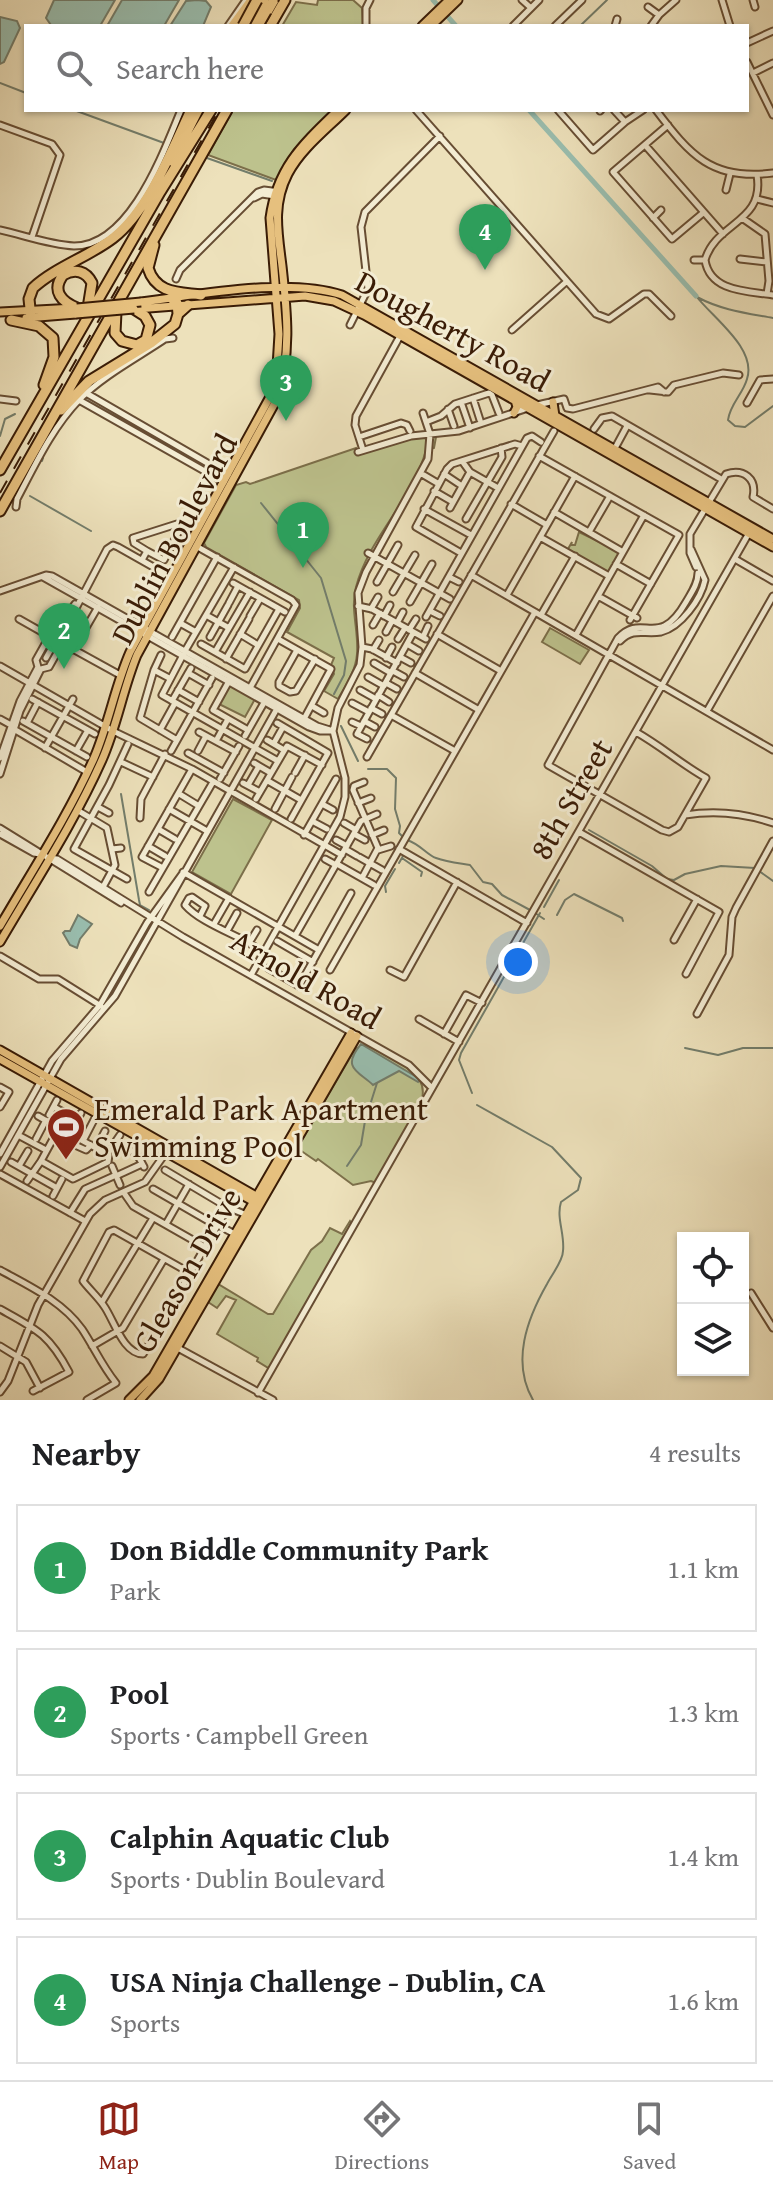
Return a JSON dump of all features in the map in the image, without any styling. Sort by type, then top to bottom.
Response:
[{"type":"highway","points":[[238,24],[258,0]]},
{"type":"highway","points":[[251,24],[258,0]]},
{"type":"highway","points":[[260,24],[274,0]]},
{"type":"highway","points":[[274,24],[287,0]]},
{"type":"highway","points":[[30,314],[30,292],[37,284],[107,242],[131,220],[174,143],[185,112]]},
{"type":"highway","points":[[160,192],[164,177],[197,112]]},
{"type":"highway","points":[[0,470],[182,156],[203,112]]},
{"type":"highway","points":[[182,156],[210,112]]},
{"type":"highway","points":[[136,308],[148,320],[150,330],[146,340],[132,345],[122,341],[115,333],[114,316],[224,112]]},
{"type":"highway","points":[[0,500],[224,112]]},
{"type":"highway","points":[[157,232],[149,262],[152,278],[167,291],[201,295]]},
{"type":"highway","points":[[0,511],[148,249]]},
{"type":"highway","points":[[76,311],[63,301],[57,286],[63,275],[76,271],[86,274],[92,283],[88,318]]},
{"type":"highway","points":[[38,442],[76,392],[175,324],[179,306]]},
{"type":"highway","points":[[11,320],[39,326],[53,338],[54,357],[40,398]]},
{"type":"main road","points":[[432,24],[448,3],[458,0]]},
{"type":"main road","points":[[425,24],[436,17]]},
{"type":"main road","name":"Dublin Boulevard","points":[[0,926],[91,783],[128,676],[171,577],[276,401],[287,362],[280,293],[277,194],[289,161],[336,112]]},
{"type":"main road","name":"Dublin Boulevard","points":[[277,194],[310,146],[344,112]]},
{"type":"main road","points":[[310,146],[320,128]]},
{"type":"main road","name":"Dublin Boulevard","points":[[0,942],[110,728],[120,675],[196,546],[268,402],[275,381],[279,350],[280,293]]},
{"type":"main road","name":"Dougherty Road","points":[[30,314],[179,306],[280,293]]},
{"type":"main road","name":"Dougherty Road","points":[[179,306],[201,295],[280,293],[324,298],[359,309],[772,543]]},
{"type":"main road","name":"Dougherty Road","points":[[359,309],[383,326],[400,332],[426,351],[515,400],[555,416],[616,450],[749,533],[772,543]]},
{"type":"main road","points":[[0,312],[30,314]]},
{"type":"main road","points":[[0,321],[30,314]]},
{"type":"main road","points":[[426,351],[430,349],[445,356]]},
{"type":"main road","points":[[275,381],[278,384],[274,397],[276,401]]},
{"type":"main road","points":[[514,413],[517,407],[515,400]]},
{"type":"main road","points":[[553,402],[555,416]]},
{"type":"main road","name":"Gleason Drive","points":[[129,1400],[151,1380],[174,1346],[354,1034]]},
{"type":"main road","points":[[0,1050],[105,1115],[258,1200]]},
{"type":"main road","points":[[0,1059],[45,1080],[105,1115]]},
{"type":"main road","name":"Gleason Drive","points":[[140,1400],[159,1379],[174,1346]]},
{"type":"street","points":[[237,24],[246,0]]},
{"type":"street","points":[[366,24],[366,8],[370,0]]},
{"type":"street","points":[[522,0],[531,8]]},
{"type":"street","points":[[515,24],[539,0]]},
{"type":"street","points":[[557,24],[582,0]]},
{"type":"street","points":[[652,24],[676,0]]},
{"type":"street","points":[[722,0],[729,24]]},
{"type":"street","points":[[648,7],[659,15]]},
{"type":"street","points":[[749,42],[773,31]]},
{"type":"street","points":[[753,73],[773,63]]},
{"type":"street","points":[[749,66],[773,115]]},
{"type":"street","points":[[766,100],[773,97]]},
{"type":"street","points":[[0,230],[67,245],[82,245],[101,238],[114,229],[136,202],[185,112]]},
{"type":"street","points":[[418,112],[596,314],[605,319],[615,316],[644,294],[649,294],[671,316]]},
{"type":"street","points":[[561,112],[593,150],[640,112]]},
{"type":"street","points":[[616,112],[625,122]]},
{"type":"street","points":[[658,112],[696,157],[711,167],[730,174],[773,173]]},
{"type":"street","points":[[0,125],[52,144],[60,155],[32,237]]},
{"type":"street","points":[[668,125],[613,172],[672,239],[703,213]]},
{"type":"street","points":[[350,325],[368,289],[361,227],[363,216],[374,200],[440,136]]},
{"type":"street","points":[[645,145],[723,234]]},
{"type":"street","points":[[657,176],[665,168]]},
{"type":"street","points":[[726,190],[730,174]]},
{"type":"street","points":[[742,218],[764,232],[770,295],[721,285],[709,275],[705,260],[709,248],[742,218],[757,199],[757,175]]},
{"type":"street","points":[[176,279],[180,270],[253,198],[262,194],[277,194]]},
{"type":"street","points":[[757,199],[773,203]]},
{"type":"street","points":[[653,218],[661,210]]},
{"type":"street","points":[[740,259],[767,262]]},
{"type":"street","points":[[694,260],[705,260]]},
{"type":"street","points":[[512,330],[566,282]]},
{"type":"street","points":[[400,332],[358,411],[355,425],[360,451],[398,439],[470,428],[533,406],[564,399],[567,408],[573,409],[649,390],[668,392],[674,385],[723,373],[739,375]]},
{"type":"street","points":[[16,507],[17,499],[42,452],[79,400],[165,339],[173,338]]},
{"type":"street","points":[[747,403],[760,380],[773,379]]},
{"type":"street","points":[[86,393],[228,480]]},
{"type":"street","points":[[426,422],[461,402],[490,394],[499,413]]},
{"type":"street","points":[[473,398],[480,420]]},
{"type":"street","points":[[0,399],[16,401]]},
{"type":"street","points":[[79,400],[228,480]]},
{"type":"street","points":[[461,402],[470,428]]},
{"type":"street","points":[[448,409],[454,426]]},
{"type":"street","points":[[251,975],[340,817],[345,797],[344,773],[333,731],[338,708],[357,675],[362,647],[358,593],[428,459],[430,434],[423,413]]},
{"type":"street","points":[[594,429],[599,421],[612,416],[721,479]]},
{"type":"street","points":[[359,437],[401,423],[410,431]]},
{"type":"street","points":[[616,450],[628,427]]},
{"type":"street","points":[[367,757],[554,431]]},
{"type":"street","points":[[440,616],[428,614],[522,446],[532,436],[541,442]]},
{"type":"street","points":[[461,553],[417,528],[416,524],[434,491],[452,464],[515,444],[522,446]]},
{"type":"street","points":[[466,519],[502,457],[501,448]]},
{"type":"street","points":[[539,456],[679,535],[633,618],[598,596]]},
{"type":"street","points":[[462,461],[470,472],[498,488]]},
{"type":"street","points":[[434,491],[451,505],[470,472]]},
{"type":"street","points":[[636,732],[706,778],[676,829],[667,831],[548,765],[618,638],[628,630],[643,627],[657,629],[671,624],[698,581],[690,534],[721,479],[730,472],[745,474],[753,482],[753,497],[772,506]]},
{"type":"street","points":[[422,474],[439,484]]},
{"type":"street","points":[[444,474],[462,486]]},
{"type":"street","points":[[507,595],[575,476]]},
{"type":"street","points":[[589,532],[610,496]]},
{"type":"street","points":[[511,504],[547,525]]},
{"type":"street","points":[[473,507],[484,513]]},
{"type":"street","points":[[424,509],[471,535]]},
{"type":"street","points":[[554,512],[623,552]]},
{"type":"street","points":[[576,635],[644,515]]},
{"type":"street","points":[[178,523],[182,525],[164,560],[147,551],[134,543],[133,538],[178,523]]},
{"type":"street","name":"8th Street","points":[[258,1393],[749,533]]},
{"type":"street","points":[[540,537],[609,576]]},
{"type":"street","points":[[377,582],[398,545]]},
{"type":"street","points":[[40,668],[49,667],[77,617],[74,609],[81,595],[110,546],[118,547],[171,577]]},
{"type":"street","points":[[196,546],[296,605],[249,690]]},
{"type":"street","points":[[610,654],[629,633],[670,628],[694,604],[705,580],[691,548]]},
{"type":"street","points":[[142,561],[147,551]]},
{"type":"street","points":[[368,553],[450,599]]},
{"type":"street","points":[[393,592],[415,555]]},
{"type":"street","points":[[330,970],[501,671],[575,556]]},
{"type":"street","points":[[172,637],[217,557]]},
{"type":"street","points":[[735,559],[773,581]]},
{"type":"street","points":[[410,602],[432,564]]},
{"type":"street","points":[[616,564],[651,584]]},
{"type":"street","points":[[234,567],[162,695],[278,761]]},
{"type":"street","points":[[471,575],[664,684],[773,750]]},
{"type":"street","points":[[0,591],[43,577],[100,605],[309,727],[328,733],[333,731]]},
{"type":"street","points":[[449,577],[459,582]]},
{"type":"street","points":[[201,644],[245,669],[282,611],[236,584],[210,637]]},
{"type":"street","points":[[268,603],[275,590]]},
{"type":"street","points":[[215,652],[250,592]]},
{"type":"street","points":[[707,711],[773,596]]},
{"type":"street","points":[[371,609],[378,597]]},
{"type":"street","points":[[226,659],[260,599]]},
{"type":"street","points":[[73,650],[100,605]]},
{"type":"street","points":[[373,625],[390,605]]},
{"type":"street","points":[[358,606],[382,614],[424,638],[428,626]]},
{"type":"street","points":[[40,668],[36,660],[49,636],[64,610],[74,609]]},
{"type":"street","points":[[386,632],[403,612]]},
{"type":"street","points":[[206,615],[229,628]]},
{"type":"street","points":[[46,658],[69,617]]},
{"type":"street","points":[[19,619],[49,636]]},
{"type":"street","points":[[367,739],[357,734],[407,644],[409,631],[416,619]]},
{"type":"street","points":[[180,623],[196,632]]},
{"type":"street","points":[[398,639],[409,631]]},
{"type":"street","points":[[240,634],[258,645]]},
{"type":"street","points":[[437,634],[501,671]]},
{"type":"street","points":[[278,639],[329,667],[331,672],[304,719]]},
{"type":"street","points":[[373,650],[379,640]]},
{"type":"street","points":[[62,643],[120,675]]},
{"type":"street","points":[[407,644],[419,651]]},
{"type":"street","points":[[362,647],[386,658],[411,663]]},
{"type":"street","points":[[386,658],[392,647]]},
{"type":"street","points":[[297,650],[279,682],[290,692],[296,691],[315,659]]},
{"type":"street","points":[[184,653],[265,701],[333,731]]},
{"type":"street","points":[[161,655],[140,718],[177,740]]},
{"type":"street","points":[[83,665],[87,657]]},
{"type":"street","points":[[374,663],[404,677]]},
{"type":"street","points":[[0,666],[71,702],[110,728],[168,753],[304,835],[324,845],[345,850],[382,870]]},
{"type":"street","points":[[0,758],[11,727],[40,668]]},
{"type":"street","points":[[154,670],[169,678]]},
{"type":"street","points":[[160,730],[189,670],[209,685]]},
{"type":"street","points":[[415,673],[479,710]]},
{"type":"street","points":[[368,677],[397,689]]},
{"type":"street","points":[[140,818],[141,799],[212,678]]},
{"type":"street","points":[[229,681],[213,710],[247,733],[265,701]]},
{"type":"street","points":[[23,706],[31,683]]},
{"type":"street","points":[[0,774],[11,727],[29,694],[40,688]]},
{"type":"street","points":[[178,690],[199,702]]},
{"type":"street","points":[[360,690],[389,702]]},
{"type":"street","points":[[32,699],[95,734]]},
{"type":"street","points":[[38,702],[25,722],[87,757]]},
{"type":"street","points":[[45,748],[71,702]]},
{"type":"street","points":[[352,703],[382,714]]},
{"type":"street","points":[[312,706],[324,713]]},
{"type":"street","points":[[0,1154],[45,1080],[103,1007],[157,921],[278,707]]},
{"type":"street","points":[[391,715],[455,751]]},
{"type":"street","points":[[0,719],[87,772]]},
{"type":"street","points":[[216,741],[228,719]]},
{"type":"street","points":[[352,722],[375,727]]},
{"type":"street","points":[[291,819],[322,765],[328,753],[280,725],[270,742],[322,765]]},
{"type":"street","points":[[76,751],[88,730]]},
{"type":"street","points":[[188,753],[222,776],[237,749],[199,732]]},
{"type":"street","points":[[198,751],[206,736]]},
{"type":"street","points":[[127,879],[74,849],[128,744]]},
{"type":"street","points":[[256,799],[286,748]]},
{"type":"street","points":[[275,809],[305,755]]},
{"type":"street","points":[[121,762],[153,777]]},
{"type":"street","points":[[200,774],[206,763]]},
{"type":"street","points":[[260,792],[246,784],[256,765],[271,773]]},
{"type":"street","points":[[163,868],[142,857],[192,769]]},
{"type":"street","points":[[304,835],[336,779]]},
{"type":"street","points":[[267,781],[301,800]]},
{"type":"street","points":[[149,892],[213,782]]},
{"type":"street","points":[[364,782],[353,787],[354,793],[380,850],[391,855]]},
{"type":"street","points":[[181,795],[199,806]]},
{"type":"street","points":[[358,803],[371,798]]},
{"type":"street","points":[[322,804],[333,810]]},
{"type":"street","points":[[98,807],[109,813]]},
{"type":"street","points":[[169,809],[207,831]]},
{"type":"street","points":[[76,810],[107,828],[115,865],[103,887]]},
{"type":"street","points":[[685,815],[727,813],[771,822],[773,831]]},
{"type":"street","points":[[295,936],[361,821],[377,814]]},
{"type":"street","points":[[312,821],[327,829]]},
{"type":"street","points":[[344,823],[365,840]]},
{"type":"street","name":"Arnold Road","points":[[0,828],[37,848],[124,905],[151,917]]},
{"type":"street","points":[[158,829],[175,839]]},
{"type":"street","points":[[372,835],[384,830]]},
{"type":"street","points":[[579,832],[719,912],[686,974]]},
{"type":"street","name":"Arnold Road","points":[[0,834],[34,853],[57,859],[157,921],[409,1065],[432,1088]]},
{"type":"street","points":[[336,840],[345,850]]},
{"type":"street","points":[[697,1014],[729,955],[732,917],[773,841]]},
{"type":"street","points":[[148,846],[165,856]]},
{"type":"street","points":[[362,878],[380,850],[391,846]]},
{"type":"street","points":[[112,849],[121,848]]},
{"type":"street","points":[[399,849],[527,923]]},
{"type":"street","points":[[325,859],[374,885]]},
{"type":"street","points":[[183,872],[319,950]]},
{"type":"street","points":[[103,1007],[151,917],[183,872]]},
{"type":"street","points":[[390,970],[404,977],[457,882]]},
{"type":"street","points":[[268,968],[299,986],[351,893]]},
{"type":"street","points":[[214,924],[229,898]]},
{"type":"street","points":[[674,940],[697,899]]},
{"type":"street","points":[[227,931],[237,913]]},
{"type":"street","points":[[200,916],[255,947]]},
{"type":"street","points":[[249,943],[257,930]]},
{"type":"street","points":[[277,941],[313,962]]},
{"type":"street","points":[[0,956],[39,979],[58,979],[103,1007]]},
{"type":"street","points":[[444,1034],[466,995],[482,1003]]},
{"type":"street","points":[[419,1019],[459,1042]]},
{"type":"street","points":[[0,1167],[45,1080]]},
{"type":"street","points":[[0,1087],[9,1092],[0,1107]]},
{"type":"street","points":[[36,1139],[57,1100]]},
{"type":"street","points":[[54,1107],[77,1120]]},
{"type":"street","points":[[81,1113],[73,1135],[77,1146],[86,1150],[105,1131]]},
{"type":"street","points":[[83,1141],[105,1115]]},
{"type":"street","points":[[38,1116],[48,1117],[59,1128],[110,1158],[108,1162],[73,1179],[41,1161]]},
{"type":"street","points":[[27,1181],[59,1128]]},
{"type":"street","points":[[18,1135],[46,1150]]},
{"type":"street","points":[[107,1154],[120,1135]]},
{"type":"street","points":[[70,1213],[85,1189],[143,1165],[137,1154],[116,1142]]},
{"type":"street","points":[[0,1392],[8,1381],[29,1325],[85,1221],[99,1204],[147,1180],[168,1149]]},
{"type":"street","points":[[19,1166],[28,1151]]},
{"type":"street","points":[[11,1162],[57,1188]]},
{"type":"street","points":[[112,1166],[120,1185]]},
{"type":"street","points":[[165,1170],[242,1213]]},
{"type":"street","points":[[0,1174],[85,1221]]},
{"type":"street","points":[[84,1174],[90,1187]]},
{"type":"street","points":[[53,1196],[62,1179]]},
{"type":"street","points":[[166,1225],[189,1184]]},
{"type":"street","points":[[153,1189],[231,1232]]},
{"type":"street","points":[[124,1192],[129,1203],[205,1247]]},
{"type":"street","points":[[190,1273],[112,1231],[83,1281],[102,1302],[129,1348],[141,1355],[190,1273],[218,1225],[227,1207]]},
{"type":"street","points":[[102,1302],[153,1218]]},
{"type":"street","points":[[92,1346],[119,1332],[164,1259]]},
{"type":"street","points":[[0,1270],[70,1314],[92,1346],[116,1383],[87,1400]]},
{"type":"street","points":[[751,1293],[773,1328]]},
{"type":"street","points":[[0,1309],[54,1344],[69,1372],[33,1391]]},
{"type":"street","points":[[0,1346],[30,1366],[40,1388]]},
{"type":"street","points":[[174,1346],[273,1400]]},
{"type":"green space","points":[[318,0],[353,0],[362,8],[363,24],[283,24],[296,2],[317,5]]},
{"type":"green space","points":[[232,112],[331,112],[294,149],[276,180],[208,155]]},
{"type":"green space","points":[[436,437],[434,448],[426,450],[411,485],[362,569],[354,595],[356,660],[338,699],[324,691],[334,674],[331,665],[334,658],[287,632],[300,608],[299,600],[206,547],[204,543],[236,485],[250,484],[356,448],[358,454],[405,439]]},
{"type":"green space","points":[[579,532],[618,551],[619,556],[610,571],[606,572],[568,549],[572,542],[571,545],[575,545]]},
{"type":"green space","points":[[550,628],[589,650],[580,664],[542,642]]},
{"type":"green space","points":[[229,685],[255,699],[245,717],[219,704]]},
{"type":"green space","points":[[233,799],[272,820],[231,894],[192,872]]},
{"type":"green space","points":[[364,1045],[404,1065],[417,1076],[423,1094],[420,1107],[376,1183],[371,1181],[353,1185],[297,1148],[355,1049]]},
{"type":"green space","points":[[350,1221],[352,1224],[270,1369],[257,1361],[258,1358],[217,1334],[236,1300],[226,1296],[217,1308],[208,1302],[218,1284],[273,1314],[311,1250],[322,1241],[330,1228],[342,1234]]},
{"type":"shaded area","points":[[54,0],[115,0],[101,24],[50,24],[46,18]]},
{"type":"shaded area","points":[[122,0],[179,0],[165,24],[108,24]]},
{"type":"shaded area","points":[[186,1],[206,1],[211,7],[204,24],[171,24]]},
{"type":"shaded area","points":[[0,17],[17,21],[20,28],[4,62],[0,64]]},
{"type":"shaded area","points":[[78,915],[92,924],[77,948],[70,945],[63,933],[70,931]]},
{"type":"shaded area","points":[[361,1044],[420,1079],[418,1082],[399,1071],[373,1085],[352,1064]]},
{"type":"waterway","points":[[433,0],[454,24]]},
{"type":"waterway","points":[[582,24],[607,0]]},
{"type":"waterway","points":[[0,83],[24,92]]},
{"type":"waterway","points":[[79,112],[164,143]]},
{"type":"waterway","points":[[531,112],[696,296]]},
{"type":"waterway","points":[[207,158],[272,181]]},
{"type":"waterway","points":[[696,296],[732,335],[746,357],[747,379],[728,420],[735,426],[745,427],[773,406]]},
{"type":"waterway","points":[[697,297],[724,308],[773,318]]},
{"type":"waterway","points":[[86,400],[221,475]]},
{"type":"waterway","points":[[0,436],[5,419],[15,414]]},
{"type":"waterway","points":[[30,496],[91,531]]},
{"type":"waterway","points":[[261,503],[321,578],[346,661],[344,675],[334,694]]},
{"type":"waterway","points":[[341,726],[358,761]]},
{"type":"waterway","points":[[368,769],[387,769],[396,778],[395,809],[399,833],[403,837]]},
{"type":"waterway","points":[[121,794],[140,905],[149,910]]},
{"type":"waterway","points":[[589,830],[652,866],[667,879],[674,880],[685,874],[721,866],[755,868]]},
{"type":"waterway","points":[[407,840],[436,858],[470,865],[483,882],[492,884],[502,895],[530,910]]},
{"type":"waterway","points":[[399,863],[403,856]]},
{"type":"waterway","points":[[402,858],[422,872],[421,876]]},
{"type":"waterway","points":[[386,892],[385,886],[395,869]]},
{"type":"waterway","points":[[759,871],[773,881]]},
{"type":"waterway","points":[[544,907],[559,880]]},
{"type":"waterway","points":[[557,915],[565,900],[574,894],[623,921]]},
{"type":"waterway","points":[[535,913],[544,919]]},
{"type":"waterway","points":[[472,1093],[459,1060],[461,1053],[540,913]]},
{"type":"waterway","points":[[685,1048],[718,1055],[743,1048],[773,1048]]},
{"type":"waterway","points":[[347,1166],[361,1145],[377,1083]]},
{"type":"waterway","points":[[477,1105],[552,1147],[581,1178],[578,1190],[561,1202],[559,1214],[563,1255],[533,1312],[524,1341],[523,1371],[533,1400]]},
{"type":"railway","points":[[265,24],[279,0]]},
{"type":"railway","points":[[0,493],[218,112]]},
{"type":"place","name":"USA Ninja Challenge - Dublin, CA","points":[[485,270]]},
{"type":"place","name":"Calphin Aquatic Club","points":[[286,421]]},
{"type":"place","name":"Don Biddle Community Park","points":[[303,568]]},
{"type":"place","name":"Pool","points":[[64,669]]},
{"type":"place","name":"Emerald Park Apartment Swimming Pool","points":[[66,1161]]}]
